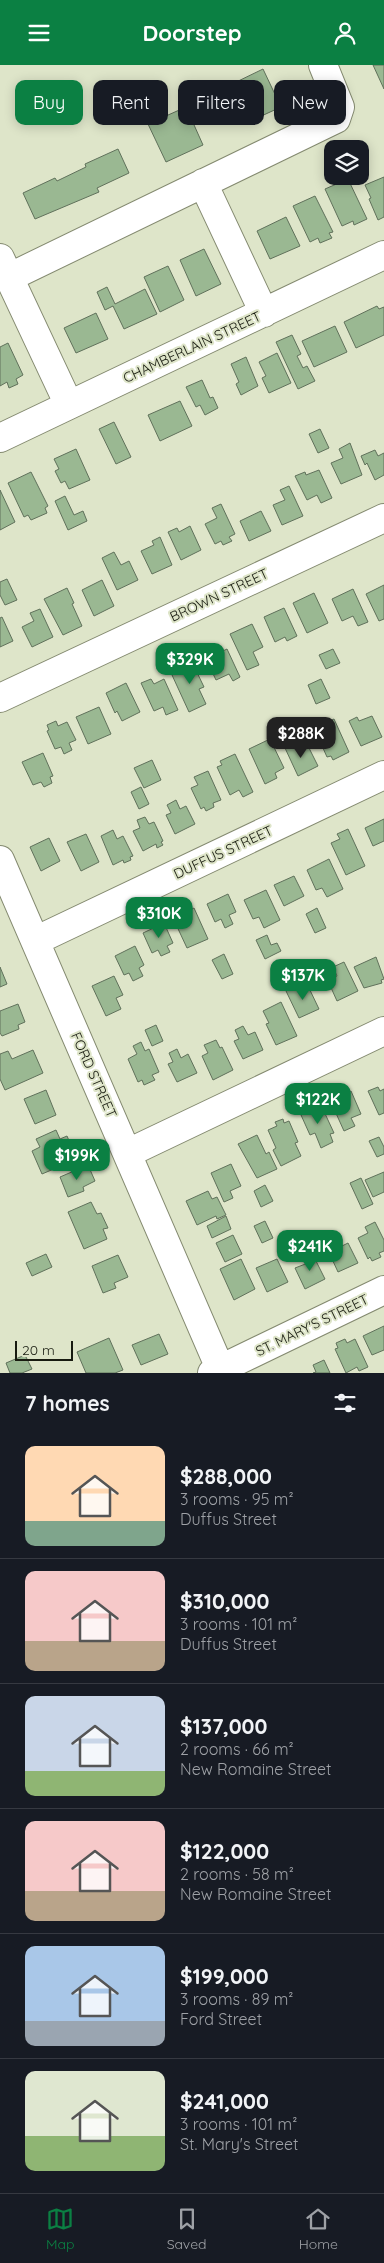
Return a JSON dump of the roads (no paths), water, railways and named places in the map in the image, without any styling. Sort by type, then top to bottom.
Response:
[{"type":"street","points":[[69,405],[5,267],[203,183],[336,119],[340,107],[323,65]]},
{"type":"street","points":[[203,183],[264,313]]},
{"type":"street","name":"CHAMBERLAIN STREET","points":[[0,438],[384,255]]},
{"type":"street","name":"BROWN STREET","points":[[0,698],[384,518]]},
{"type":"street","name":"DUFFUS STREET","points":[[35,941],[384,775]]},
{"type":"street","name":"FORD STREET","points":[[0,860],[128,1153],[218,1372]]},
{"type":"street","points":[[128,1153],[384,1031]]},
{"type":"street","name":"ST. MARY'S STREET","points":[[218,1372],[384,1290]]}]
